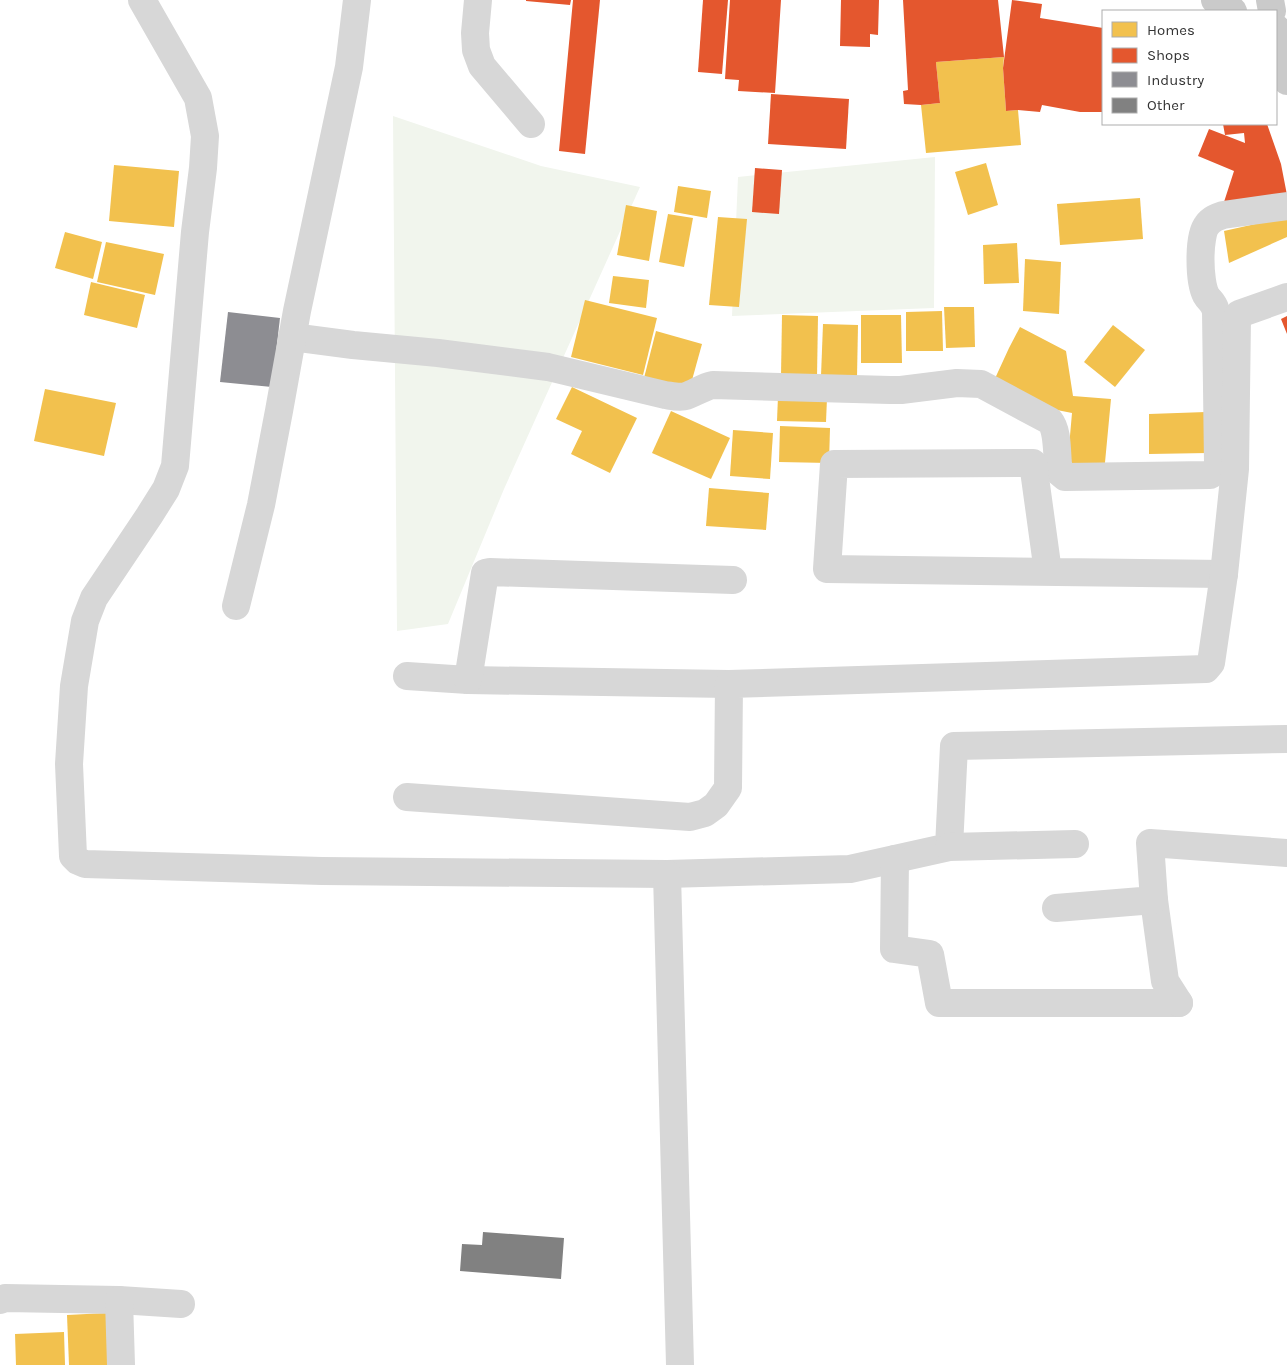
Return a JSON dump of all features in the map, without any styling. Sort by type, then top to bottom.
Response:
[{"type":"main road","points":[[1215,0],[1231,10]]},
{"type":"main road","points":[[1277,33],[1287,82]]},
{"type":"main road","points":[[1277,67],[1287,82]]},
{"type":"street","points":[[142,0],[198,98],[205,136],[203,168],[195,232],[175,466],[166,489],[94,598],[85,621],[74,686],[69,764],[73,856],[78,861],[85,864],[322,871],[667,874],[850,869],[950,847],[1075,844]]},
{"type":"street","points":[[236,606],[261,505],[297,311],[349,66],[357,0]]},
{"type":"street","points":[[478,0],[475,33],[476,50],[482,66],[531,124]]},
{"type":"street","points":[[292,337],[548,367],[676,397],[686,396],[705,386],[713,385],[890,390],[957,383],[981,384],[1050,421],[1054,426],[1059,472],[1065,477],[1210,475],[1216,471],[1218,464],[1216,312],[1214,304],[1206,294],[1202,276],[1200,262],[1202,235],[1206,225],[1214,217],[1287,206]]},
{"type":"street","points":[[407,676],[468,680],[729,684],[1206,670],[1210,663],[1224,574],[1235,469],[1237,317],[1240,314],[1287,297]]},
{"type":"street","points":[[1048,572],[1033,463],[834,464],[826,569],[1048,572],[1224,574]]},
{"type":"street","points":[[468,680],[486,573],[733,580]]},
{"type":"street","points":[[407,797],[690,817],[705,813],[716,805],[728,788],[729,684]]},
{"type":"street","points":[[950,847],[954,746],[1287,739]]},
{"type":"street","points":[[895,859],[894,949],[930,954],[939,1003],[1179,1003],[1165,981],[1154,900],[1150,843],[1287,853]]},
{"type":"street","points":[[667,874],[680,1365]]},
{"type":"street","points":[[1056,908],[1154,900]]},
{"type":"street","points":[[0,1300],[5,1298],[119,1300],[181,1304]]},
{"type":"street","points":[[119,1300],[121,1365]]},
{"type":"shaded area","points":[[393,116],[541,166],[640,187],[504,489],[448,624],[397,631]]},
{"type":"shaded area","points":[[935,157],[934,308],[732,316],[738,177]]},
{"type":"building: Homes","points":[[1004,57],[1006,111],[1018,110],[1021,145],[926,153],[921,105],[940,103],[936,62]]},
{"type":"building: Homes","points":[[986,163],[998,205],[968,215],[955,172]]},
{"type":"building: Homes","points":[[114,165],[179,171],[174,227],[109,221]]},
{"type":"building: Homes","points":[[678,186],[711,191],[707,218],[674,212]]},
{"type":"building: Homes","points":[[1140,198],[1143,239],[1060,245],[1057,204]]},
{"type":"building: Homes","points":[[626,205],[657,211],[649,261],[617,255]]},
{"type":"building: Homes","points":[[668,214],[693,218],[684,267],[659,262]]},
{"type":"building: Homes","points":[[718,217],[747,219],[739,307],[709,305]]},
{"type":"building: Homes","points":[[1287,217],[1287,237],[1229,263],[1224,231]]},
{"type":"building: Homes","points":[[65,232],[102,242],[93,279],[55,268]]},
{"type":"building: Homes","points":[[106,242],[164,254],[155,295],[97,282]]},
{"type":"building: Homes","points":[[1017,243],[1019,283],[984,284],[983,245]]},
{"type":"building: Homes","points":[[1025,259],[1061,262],[1059,314],[1023,311]]},
{"type":"building: Homes","points":[[613,276],[649,280],[646,308],[609,303]]},
{"type":"building: Homes","points":[[91,282],[145,295],[137,328],[84,315]]},
{"type":"building: Homes","points":[[585,300],[657,318],[643,375],[571,357]]},
{"type":"building: Homes","points":[[944,307],[974,307],[975,347],[946,348]]},
{"type":"building: Homes","points":[[942,311],[943,351],[906,351],[906,312]]},
{"type":"building: Homes","points":[[782,315],[818,316],[817,377],[781,376]]},
{"type":"building: Homes","points":[[861,315],[901,315],[902,363],[861,363]]},
{"type":"building: Homes","points":[[823,324],[858,325],[857,377],[821,376]]},
{"type":"building: Homes","points":[[1113,325],[1145,350],[1115,387],[1084,362]]},
{"type":"building: Homes","points":[[1020,327],[1066,351],[1073,396],[1111,399],[1104,473],[1067,470],[1072,413],[1042,407],[992,385]]},
{"type":"building: Homes","points":[[656,331],[702,344],[689,391],[644,378]]},
{"type":"building: Homes","points":[[572,387],[637,418],[610,473],[571,454],[582,431],[556,419]]},
{"type":"building: Homes","points":[[45,389],[116,403],[104,456],[34,441]]},
{"type":"building: Homes","points":[[778,396],[827,398],[826,422],[777,421]]},
{"type":"building: Homes","points":[[671,411],[730,438],[711,479],[652,453]]},
{"type":"building: Homes","points":[[1206,412],[1208,453],[1149,454],[1149,414]]},
{"type":"building: Homes","points":[[780,426],[830,428],[829,463],[779,462]]},
{"type":"building: Homes","points":[[733,430],[773,433],[770,479],[730,476]]},
{"type":"building: Homes","points":[[709,488],[769,493],[766,530],[706,526]]},
{"type":"building: Homes","points":[[106,1313],[108,1365],[69,1365],[67,1315]]},
{"type":"building: Homes","points":[[64,1332],[65,1365],[16,1365],[15,1334]]},
{"type":"building: Shops","points":[[526,0],[571,0],[570,5]]},
{"type":"building: Shops","points":[[573,0],[600,0],[585,154],[559,151]]},
{"type":"building: Shops","points":[[703,0],[728,0],[722,74],[698,72]]},
{"type":"building: Shops","points":[[730,0],[781,0],[775,93],[738,91],[739,80],[725,79]]},
{"type":"building: Shops","points":[[841,0],[879,0],[878,35],[870,34],[870,47],[840,46]]},
{"type":"building: Shops","points":[[903,0],[998,0],[1004,57],[936,62],[940,103],[904,104],[903,91],[908,90]]},
{"type":"building: Shops","points":[[1012,0],[1042,4],[1040,18],[1102,28],[1102,112],[1080,112],[1042,105],[1040,112],[1006,111],[1003,68]]},
{"type":"building: Shops","points":[[771,94],[849,99],[846,149],[768,144]]},
{"type":"building: Shops","points":[[1223,125],[1267,125],[1281,164],[1287,195],[1224,202],[1234,171],[1198,156],[1209,129],[1245,143],[1244,133],[1225,135]]},
{"type":"building: Shops","points":[[755,168],[782,170],[779,214],[752,212]]},
{"type":"building: Shops","points":[[1287,316],[1287,334],[1281,319]]},
{"type":"building: Industry","points":[[228,312],[280,318],[272,387],[220,382]]},
{"type":"building: Other","points":[[483,1232],[564,1238],[561,1279],[460,1271],[462,1244],[482,1245]]}]
